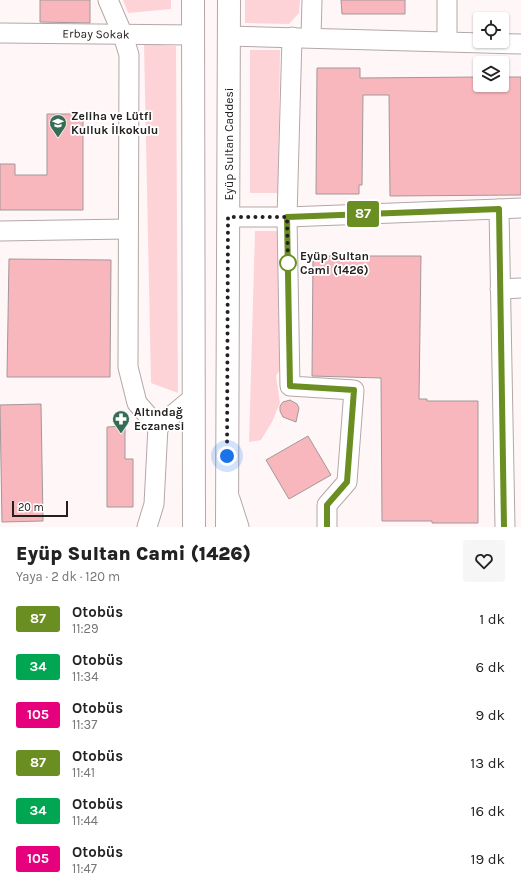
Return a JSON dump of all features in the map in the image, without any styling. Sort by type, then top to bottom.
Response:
[{"type":"main road","points":[[192,0],[194,527]]},
{"type":"main road","name":"Eyüp Sultan Caddesi","points":[[227,527],[230,0]]},
{"type":"street","points":[[108,0],[124,35],[129,54],[128,367],[137,403],[158,427],[154,504],[147,527]]},
{"type":"street","points":[[311,37],[312,0]]},
{"type":"street","points":[[447,0],[447,41]]},
{"type":"street","name":"Erbay Sokak","points":[[0,33],[193,35]]},
{"type":"street","points":[[229,36],[292,36],[521,44]]},
{"type":"street","points":[[292,36],[287,217],[290,386],[354,390],[347,482],[327,505],[327,527]]},
{"type":"street","points":[[228,217],[287,217],[521,208]]},
{"type":"street","points":[[499,209],[504,527]]},
{"type":"street","points":[[0,231],[128,229]]},
{"type":"street","points":[[500,289],[521,288]]},
{"type":"street","points":[[158,427],[194,397]]},
{"type":"street","points":[[227,488],[239,527]]},
{"type":"shaded area","points":[[123,0],[171,0],[171,9],[128,13]]},
{"type":"shaded area","points":[[245,0],[300,0],[299,13],[289,24],[245,23]]},
{"type":"shaded area","points":[[144,44],[176,46],[178,393],[151,383]]},
{"type":"shaded area","points":[[250,50],[280,50],[278,193],[250,193]]},
{"type":"shaded area","points":[[255,231],[276,231],[281,233],[281,368],[276,376],[280,403],[272,422],[261,440],[249,442]]},
{"type":"building","points":[[40,0],[90,0],[90,23],[40,22]]},
{"type":"building","points":[[341,0],[405,0],[405,14],[342,14]]},
{"type":"building","points":[[317,68],[360,68],[360,78],[473,77],[473,92],[509,92],[509,77],[521,77],[521,195],[390,196],[389,95],[363,95],[362,185],[359,185],[359,194],[316,194]]},
{"type":"building","points":[[47,114],[83,114],[83,210],[0,210],[0,164],[15,164],[15,175],[47,175]]},
{"type":"building","points":[[313,256],[421,256],[419,399],[427,399],[427,401],[478,401],[478,523],[382,521],[381,378],[312,376]]},
{"type":"building","points":[[9,259],[111,260],[110,377],[7,377]]},
{"type":"building","points":[[290,400],[297,404],[299,408],[296,422],[283,417],[280,411],[280,406],[283,402]]},
{"type":"building","points":[[41,404],[43,521],[2,522],[0,405]]},
{"type":"building","points":[[125,426],[125,459],[133,459],[133,507],[107,507],[107,427]]},
{"type":"building","points":[[308,436],[331,475],[289,499],[266,460]]},
{"type":"bus line","name":"87","points":[[327,527],[327,505],[347,482],[354,390],[290,386],[287,217],[499,209],[504,527]]},
{"type":"place","name":"Zeliha ve Lütfi Kulluk İlkokulu","points":[[58,138]]},
{"type":"place","name":"Eyüp Sultan Cami (1426)","points":[[288,263]]},
{"type":"place","name":"Altındağ Eczanesi","points":[[121,434]]},
{"type":"route","points":[[227,456],[228,217],[287,217],[288,263]]}]
